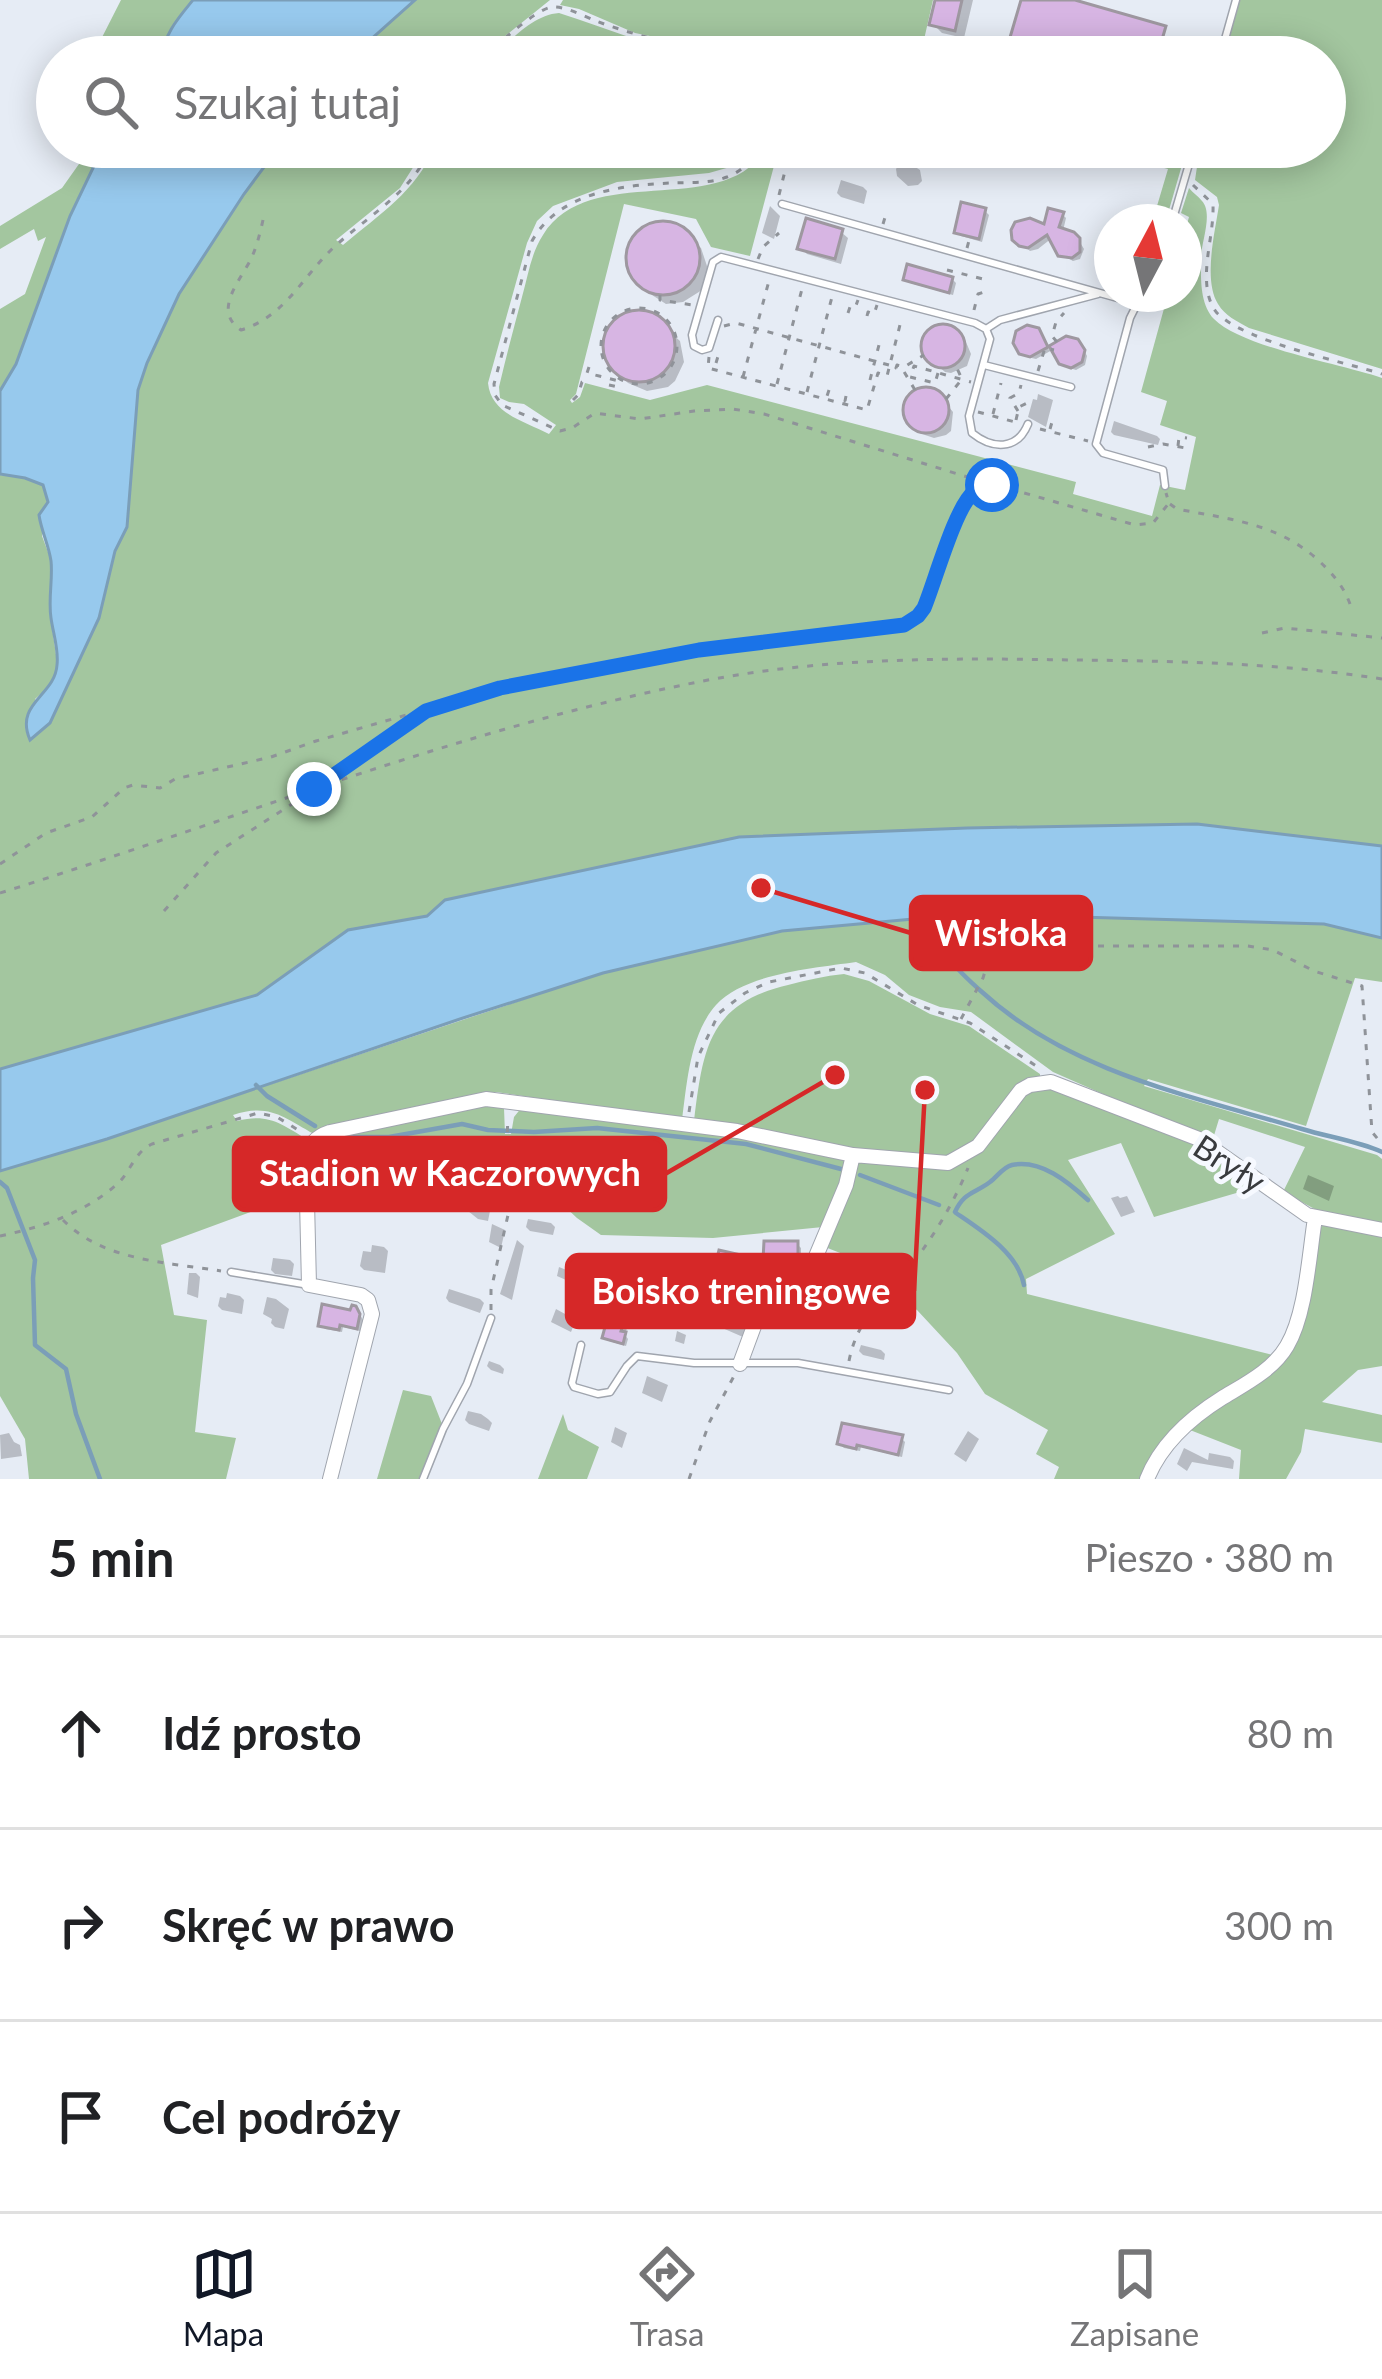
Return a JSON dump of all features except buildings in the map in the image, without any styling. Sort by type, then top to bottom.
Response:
[{"type":"street","points":[[330,1479],[371,1306],[361,1294],[310,1285],[305,1159],[315,1140],[330,1132],[486,1099],[737,1131],[853,1155],[948,1162],[974,1149],[1021,1090],[1046,1082]]},
{"type":"street","name":"Bryły","points":[[1046,1082],[1199,1139],[1315,1218]]},
{"type":"street","points":[[740,1364],[757,1318],[793,1301],[801,1292],[846,1185],[853,1155]]},
{"type":"street","points":[[1147,1479],[1182,1427],[1245,1385],[1286,1350],[1302,1298],[1315,1218],[1382,1230]]},
{"type":"lane","points":[[1226,36],[1236,0]]},
{"type":"lane","points":[[1177,204],[1188,168]]},
{"type":"lane","points":[[779,203],[1094,291]]},
{"type":"lane","points":[[718,320],[709,348],[694,346],[692,335],[715,259],[725,257],[975,323],[986,329],[990,339],[969,416],[972,433],[1007,445],[1020,439],[1028,424]]},
{"type":"lane","points":[[986,329],[1000,320],[1094,295]]},
{"type":"lane","points":[[1134,312],[1096,444],[1103,453],[1163,470],[1165,486]]},
{"type":"lane","points":[[984,365],[1071,388]]},
{"type":"lane","points":[[231,1272],[310,1285]]},
{"type":"lane","points":[[423,1479],[491,1318]]},
{"type":"lane","points":[[581,1345],[572,1383],[598,1394],[610,1392],[637,1356],[694,1363],[798,1363],[949,1390]]},
{"type":"path","points":[[509,36],[558,0]]},
{"type":"path","points":[[552,7],[639,36]]},
{"type":"path","points":[[263,220],[249,264],[231,293],[228,312],[242,330],[262,324],[334,247],[410,182],[418,168]]},
{"type":"path","points":[[743,168],[725,178],[601,193],[565,206],[542,223],[532,241],[494,384],[502,405],[560,431],[595,412],[640,419],[694,411],[764,414],[1135,525],[1153,523],[1169,502]]},
{"type":"path","points":[[779,203],[786,168]]},
{"type":"path","points":[[1186,176],[1214,204],[1207,287],[1218,314],[1241,329],[1382,374]]},
{"type":"path","points":[[882,226],[887,212]]},
{"type":"path","points":[[756,265],[763,247],[779,233]]},
{"type":"path","points":[[967,249],[970,237]]},
{"type":"path","points":[[947,270],[987,280]]},
{"type":"path","points":[[744,374],[768,284]]},
{"type":"path","points":[[972,315],[978,294],[984,292]]},
{"type":"path","points":[[777,384],[801,293]]},
{"type":"path","points":[[660,295],[660,300],[695,305]]},
{"type":"path","points":[[807,392],[832,301]]},
{"type":"path","points":[[1044,339],[1054,339],[1056,322],[1069,302]]},
{"type":"path","points":[[573,400],[587,374],[619,383],[638,384],[656,380],[671,368],[679,350],[674,328],[663,315],[647,308],[625,310],[611,320],[601,340],[604,363],[619,383]]},
{"type":"path","points":[[874,372],[887,376],[904,309]]},
{"type":"path","points":[[727,326],[736,323],[876,358],[903,370],[914,390]]},
{"type":"path","points":[[710,360],[708,368],[829,396],[867,410],[880,341]]},
{"type":"path","points":[[1037,375],[1043,348],[1054,350]]},
{"type":"path","points":[[891,364],[904,367],[924,355]]},
{"type":"path","points":[[956,364],[962,380]]},
{"type":"path","points":[[870,380],[874,372]]},
{"type":"path","points":[[938,373],[974,382]]},
{"type":"path","points":[[992,416],[1003,377]]},
{"type":"path","points":[[1017,409],[1010,398],[1019,393],[1023,379]]},
{"type":"path","points":[[946,400],[962,380]]},
{"type":"path","points":[[609,385],[619,383]]},
{"type":"path","points":[[989,391],[998,393]]},
{"type":"path","points":[[845,398],[851,406]]},
{"type":"path","points":[[974,411],[1016,422],[1015,400]]},
{"type":"path","points":[[1017,409],[1025,400]]},
{"type":"path","points":[[1054,415],[1046,430],[1088,441]]},
{"type":"path","points":[[1178,448],[1179,437],[1187,438]]},
{"type":"path","points":[[1148,447],[1163,443],[1191,449]]},
{"type":"path","points":[[0,864],[46,833],[92,817],[133,784],[160,788],[176,779],[271,757],[500,688],[585,670],[699,650],[904,625],[924,608],[968,498],[977,489],[992,485]]},
{"type":"path","points":[[1165,486],[1169,502],[1177,509],[1231,518],[1277,532],[1303,547],[1336,576],[1350,604]]},
{"type":"path","points":[[1262,633],[1315,629],[1382,638]]},
{"type":"path","points":[[0,892],[425,752],[609,701],[771,670],[901,659],[1124,661],[1304,669],[1382,679]]},
{"type":"path","points":[[164,911],[216,853],[426,711]]},
{"type":"path","points":[[962,921],[956,933],[963,944],[994,953]]},
{"type":"path","points":[[961,1018],[994,953],[1007,946],[1248,946],[1273,950],[1314,971],[1362,986],[1372,1132],[1382,1144]]},
{"type":"path","points":[[688,1125],[698,1057],[712,1024],[729,1004],[770,982],[841,968],[865,973],[918,1005],[961,1018],[1037,1066],[1046,1082]]},
{"type":"path","points":[[0,1235],[47,1225],[115,1186],[141,1149],[245,1114],[266,1113],[315,1140]]},
{"type":"path","points":[[491,1318],[491,1290],[508,1215],[508,1124]]},
{"type":"path","points":[[847,1371],[855,1337],[940,1223],[974,1149]]},
{"type":"path","points":[[62,1218],[97,1246],[231,1272]]},
{"type":"path","points":[[689,1479],[710,1421],[740,1364]]},
{"type":"green space","points":[[121,0],[193,0],[168,36],[103,36]]},
{"type":"green space","points":[[415,0],[550,0],[505,36],[375,36]]},
{"type":"green space","points":[[563,0],[933,0],[925,36],[650,36],[560,5]]},
{"type":"green space","points":[[1240,0],[1382,0],[1382,369],[1249,328],[1218,304],[1211,282],[1211,256],[1219,205],[1217,197],[1195,180],[1197,168],[1346,168],[1346,36],[1230,36]]},
{"type":"green space","points":[[559,13],[628,36],[516,36]]},
{"type":"green space","points":[[76,168],[93,168],[70,216],[16,364],[0,391],[0,309],[25,294],[46,237],[38,241],[34,229],[0,249],[0,226],[62,188]]},
{"type":"green space","points":[[263,168],[413,168],[400,188],[336,240],[343,245],[407,190],[423,168],[726,168],[617,182],[553,206],[537,221],[488,383],[502,409],[549,434],[556,425],[524,404],[500,398],[499,387],[530,265],[543,235],[565,212],[592,200],[690,188],[721,182],[748,168],[773,168],[750,256],[711,247],[696,219],[624,204],[572,403],[585,383],[650,400],[707,385],[1076,482],[1073,494],[1152,516],[1160,485],[1185,490],[1196,437],[1160,425],[1167,401],[1141,392],[1163,312],[1202,312],[1202,286],[1214,319],[1227,329],[1268,346],[1382,378],[1382,846],[1197,824],[739,837],[445,900],[427,916],[348,930],[257,995],[0,1069],[0,475],[43,486],[48,502],[42,536],[51,560],[50,614],[58,668],[50,686],[35,699],[50,723],[99,618],[115,550],[127,527],[138,390],[179,294]]},
{"type":"green space","points":[[1164,168],[1181,168],[1171,204],[1158,204],[1168,169]]},
{"type":"green space","points":[[1189,188],[1205,206],[1202,250],[1202,204],[1184,204]]},
{"type":"green space","points":[[968,914],[1324,924],[1382,938],[1382,982],[1355,978],[1306,1126],[1148,1079],[1144,1086],[1377,1155],[1382,1159],[1382,1226],[1324,1214],[1283,1192],[1305,1147],[1219,1119],[1212,1142],[1053,1072],[971,1012],[909,995],[885,975],[856,962],[802,970],[744,986],[716,1005],[695,1044],[682,1120],[496,1092],[314,1134],[266,1111],[233,1115],[237,1121],[274,1122],[308,1140],[302,1200],[264,1207],[161,1245],[174,1315],[207,1320],[195,1432],[236,1438],[226,1479],[29,1479],[25,1439],[0,1396],[0,1171],[603,973],[782,931]]},
{"type":"green space","points":[[844,974],[869,981],[930,1014],[969,1026],[1040,1078],[976,1142],[948,1158],[882,1155],[694,1121],[707,1051],[725,1017],[761,993]]},
{"type":"green space","points":[[1044,1085],[1198,1142],[1257,1187],[1154,1217],[1121,1143],[1068,1160],[1115,1234],[1026,1279],[1027,1294],[1273,1355],[1259,1369],[1214,1395],[1143,1479],[1054,1479],[1059,1467],[1036,1454],[1048,1430],[985,1394],[957,1353],[917,1310],[853,1278],[858,1260],[825,1247],[858,1162],[957,1164],[1024,1094]]},
{"type":"green space","points":[[492,1103],[504,1108],[505,1134],[511,1134],[514,1117],[522,1107],[746,1136],[845,1161],[823,1227],[713,1238],[601,1235],[530,1174],[467,1180],[404,1195],[333,1193],[311,1198],[313,1150],[321,1140]]},
{"type":"green space","points":[[1323,1225],[1382,1234],[1382,1366],[1358,1370],[1322,1402],[1382,1415],[1382,1443],[1305,1429],[1301,1452],[1286,1479],[1239,1479],[1241,1450],[1190,1430],[1289,1353]]},
{"type":"green space","points":[[403,1390],[431,1396],[442,1424],[419,1479],[377,1479]]},
{"type":"green space","points":[[563,1414],[568,1430],[599,1447],[587,1479],[538,1479]]},
{"type":"water","points":[[193,0],[415,0],[375,36],[168,36]]},
{"type":"water","points":[[93,168],[263,168],[179,294],[147,363],[138,390],[127,527],[115,551],[99,618],[50,723],[30,740],[27,717],[50,685],[57,665],[50,611],[51,561],[39,515],[48,502],[43,485],[0,474],[0,391],[16,364],[70,216]]},
{"type":"water","points":[[1197,824],[1382,846],[1382,938],[1324,924],[968,914],[782,931],[603,973],[0,1171],[0,1069],[257,995],[348,930],[427,916],[445,900],[739,837]]},
{"type":"waterway","points":[[932,917],[943,950],[964,976],[1016,1020],[1053,1043],[1175,1092],[1382,1152]]},
{"type":"waterway","points":[[256,1085],[315,1126]]},
{"type":"waterway","points":[[333,1137],[389,1137],[462,1124],[534,1132],[597,1128],[746,1144],[841,1169]]},
{"type":"waterway","points":[[955,1212],[966,1197],[1003,1170],[1023,1164],[1063,1179],[1088,1200]]},
{"type":"waterway","points":[[860,1175],[939,1205]]},
{"type":"waterway","points":[[0,1182],[7,1188],[35,1260],[35,1345],[66,1369],[76,1414],[100,1479]]},
{"type":"waterway","points":[[956,1213],[1006,1253],[1024,1285]]},
{"type":"place","name":"Wisłoka","points":[[761,888]]},
{"type":"place","name":"Stadion w Kaczorowych","points":[[835,1075]]},
{"type":"place","name":"Boisko treningowe","points":[[925,1090]]},
{"type":"route","points":[[314,789],[426,711],[500,688],[699,650],[904,625],[924,608],[968,498],[977,489],[992,485]]}]
